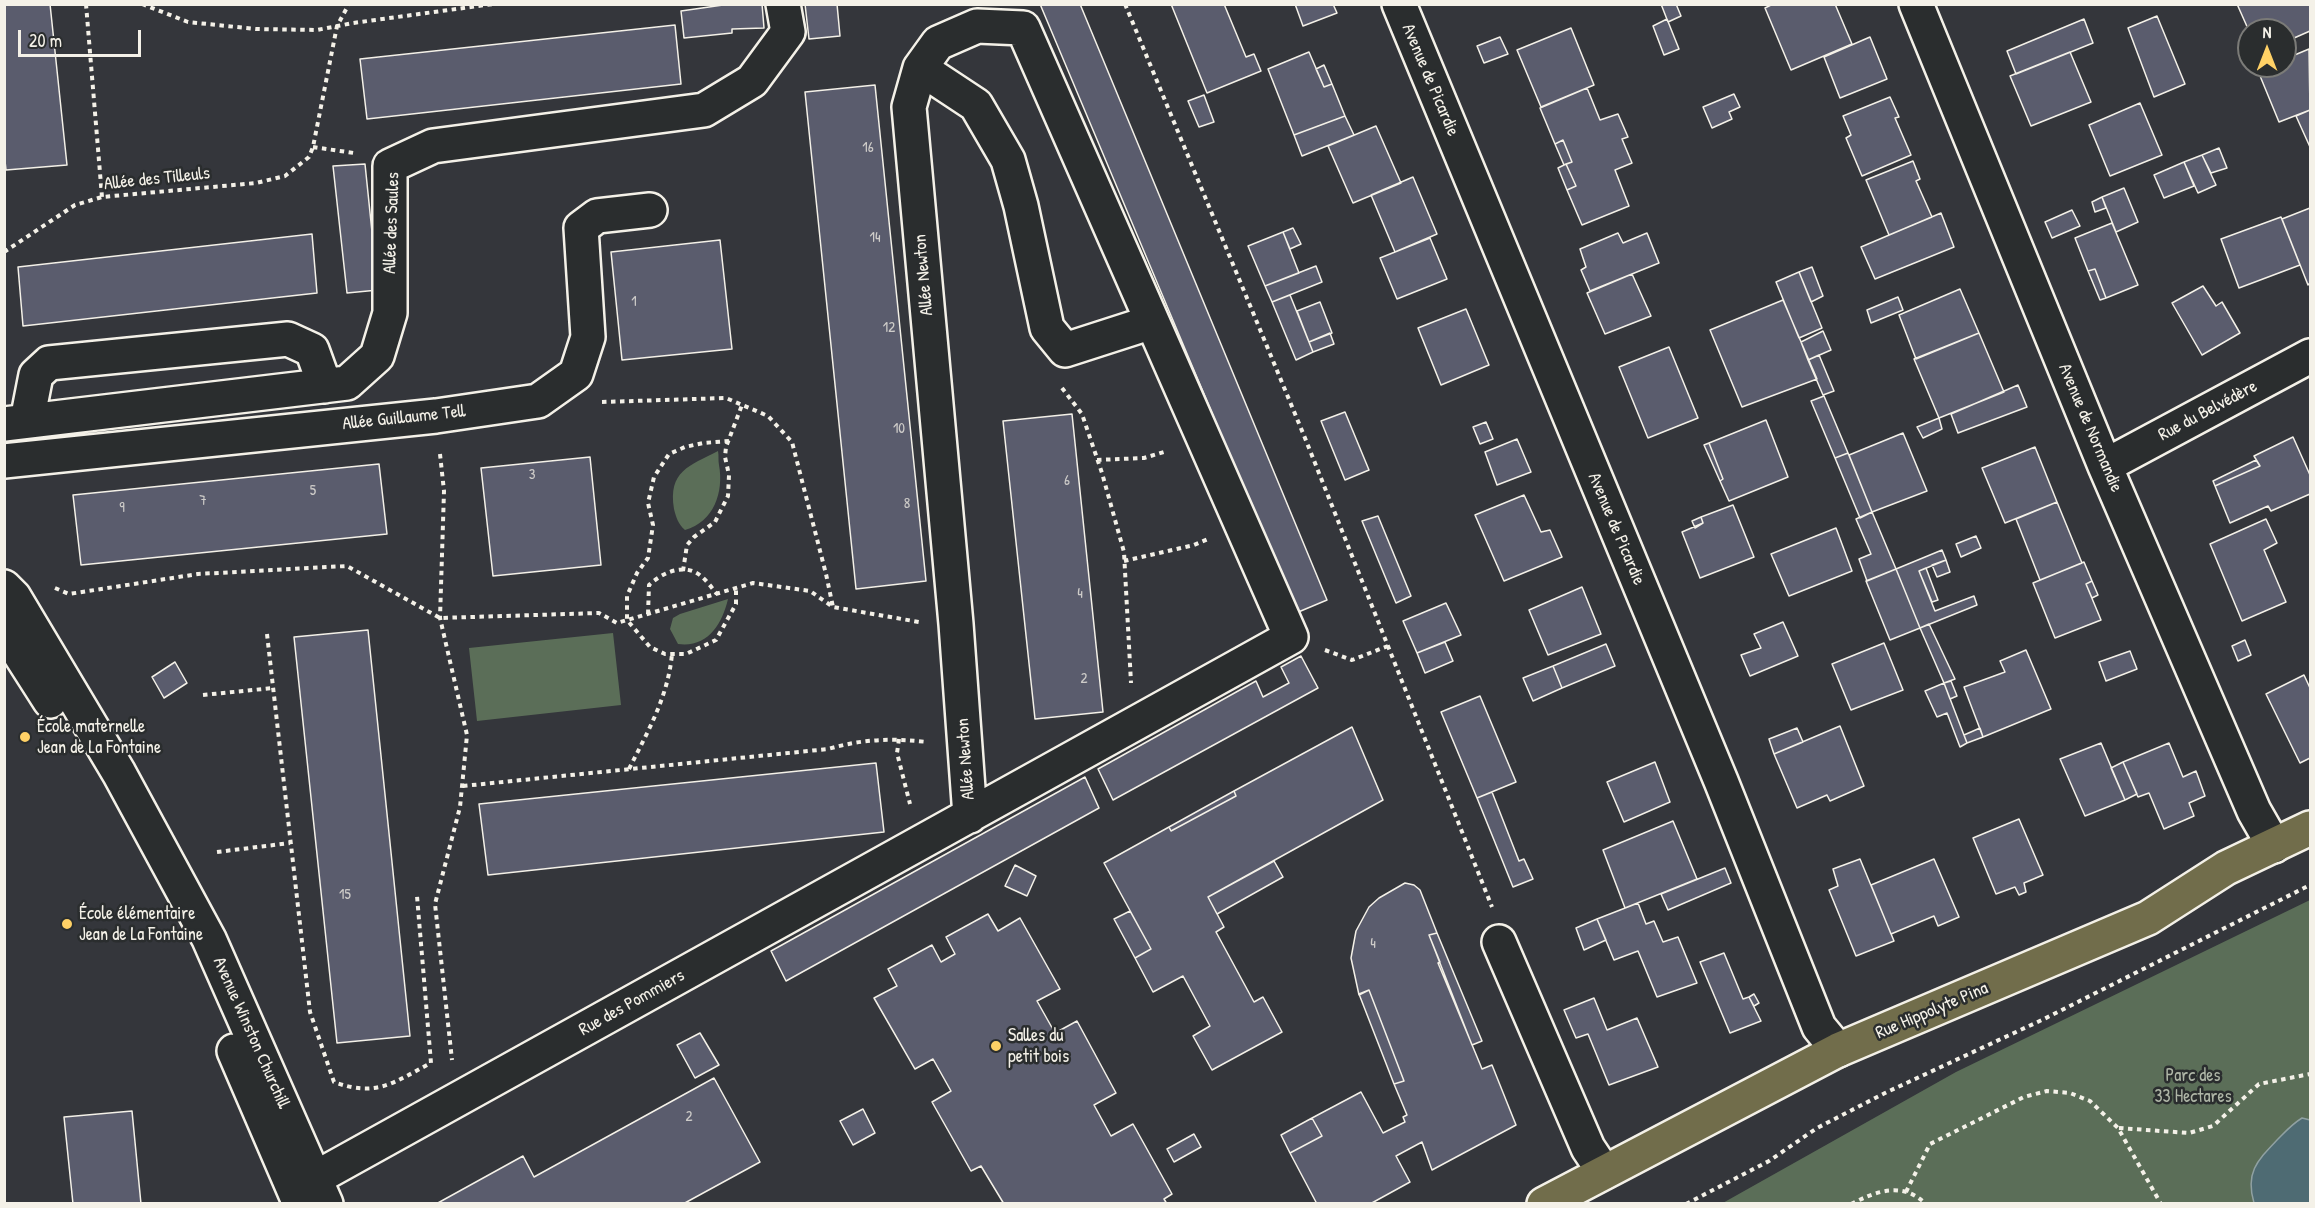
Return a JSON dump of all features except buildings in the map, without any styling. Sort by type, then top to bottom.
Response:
[{"type":"main road","name":"Rue Hippolyte Pina","points":[[1550,1201],[1838,1050],[2148,918],[2226,868],[2310,828]]},
{"type":"street","name":"Allée des Saules","points":[[16,423],[348,383],[377,356],[390,313],[390,166],[433,147],[704,110],[752,81],[788,32],[783,4]]},
{"type":"street","name":"Avenue de Picardie","points":[[1399,4],[1721,781],[1819,1027],[1838,1050]]},
{"type":"street","name":"Avenue de Normandie","points":[[1916,4],[2105,466],[2254,810],[2274,846]]},
{"type":"street","name":"Allée Newton","points":[[977,26],[1023,28],[1152,322],[1291,637],[970,816],[956,624],[909,107],[920,68],[938,43],[977,26]]},
{"type":"street","points":[[920,68],[976,105],[1008,160],[1021,206],[1047,328],[1065,350],[1152,322]]},
{"type":"street","name":"Allée Guillaume Tell","points":[[4,461],[436,416],[538,401],[576,374],[588,337],[581,228],[597,216],[650,210]]},
{"type":"street","points":[[16,423],[36,375],[49,363],[288,339],[312,350],[325,386]]},
{"type":"street","name":"Rue du Belvédère","points":[[2105,466],[2310,356]]},
{"type":"street","name":"Avenue Winston Churchill","points":[[9,592],[119,773],[209,939],[309,1193]]},
{"type":"street","name":"Avenue Winston Churchill","points":[[4,629],[123,816],[309,1193]]},
{"type":"street","name":"Rue des Pommiers","points":[[309,1193],[456,1100],[970,816]]},
{"type":"street","points":[[1499,942],[1588,1148],[1604,1172]]},
{"type":"path","points":[[86,4],[102,197]]},
{"type":"path","points":[[142,4],[188,21],[256,29],[317,30],[493,4]]},
{"type":"path","points":[[337,26],[349,4]]},
{"type":"path","points":[[1125,4],[1305,438],[1388,646],[1492,907],[1499,942]]},
{"type":"path","name":"Allée des Tilleuls","points":[[4,252],[75,205],[102,197],[256,183],[285,176],[309,158],[313,147],[337,26]]},
{"type":"path","points":[[1065,350],[1062,387],[1082,414],[1124,552],[1133,725]]},
{"type":"path","points":[[538,401],[594,403],[726,399],[768,416],[792,442],[833,607]]},
{"type":"path","points":[[683,571],[687,545],[715,522],[728,496],[729,475],[725,457],[726,447],[742,405]]},
{"type":"path","points":[[436,416],[444,490],[440,618],[467,735],[460,807],[435,904],[456,1100]]},
{"type":"path","points":[[1097,460],[1156,456],[1202,436]]},
{"type":"path","points":[[729,441],[684,447],[669,454],[654,477],[648,503],[653,525],[648,558],[636,573],[627,596],[627,620],[650,647],[665,654],[686,654],[716,639],[736,604],[736,589]]},
{"type":"path","points":[[1124,561],[1194,545],[1241,524]]},
{"type":"path","points":[[9,592],[39,583],[69,594],[198,574],[347,566],[440,618],[599,614],[617,623],[753,583],[810,591],[833,607],[943,626],[956,624]]},
{"type":"path","points":[[648,614],[649,585],[658,576],[669,571],[689,570],[700,575],[717,594]]},
{"type":"path","points":[[267,634],[310,1012],[334,1082],[353,1089],[375,1089],[431,1062],[417,896]]},
{"type":"path","points":[[1291,637],[1352,660],[1388,646]]},
{"type":"path","points":[[629,769],[670,680],[672,654]]},
{"type":"path","points":[[203,695],[273,688]]},
{"type":"path","points":[[463,786],[828,749],[858,740],[899,739],[965,747]]},
{"type":"path","points":[[899,739],[897,753],[911,808],[928,839]]},
{"type":"path","points":[[218,852],[290,843]]},
{"type":"path","points":[[1686,1203],[1769,1161],[1817,1128],[1885,1093],[2044,1019],[2310,885]]},
{"type":"path","points":[[2118,1128],[2189,1133],[2213,1126],[2259,1084],[2310,1074]]},
{"type":"path","points":[[1906,1192],[1930,1144],[2024,1097],[2047,1091],[2070,1093],[2090,1101],[2118,1128],[2161,1203]]},
{"type":"path","points":[[1851,1203],[1876,1192],[1888,1190],[1906,1192],[1926,1203]]},
{"type":"green space","points":[[718,451],[720,485],[715,505],[703,520],[685,530],[679,523],[674,509],[674,486],[683,471]]},
{"type":"green space","points":[[728,599],[722,618],[712,633],[697,642],[678,644],[670,629],[673,618]]},
{"type":"green space","points":[[613,633],[621,705],[477,721],[469,648]]},
{"type":"green space","name":"Parc des 33 Hectares","points":[[2310,900],[2310,1203],[1721,1204],[1956,1072]]},
{"type":"water","points":[[2302,1118],[2310,1120],[2310,1203],[2254,1203],[2251,1183],[2255,1168],[2270,1148]]},
{"type":"place","name":"École maternelle Jean de La Fontaine","points":[[25,737]]},
{"type":"place","name":"École élémentaire Jean de La Fontaine","points":[[67,924]]},
{"type":"place","name":"Salles du petit bois","points":[[996,1046]]}]
